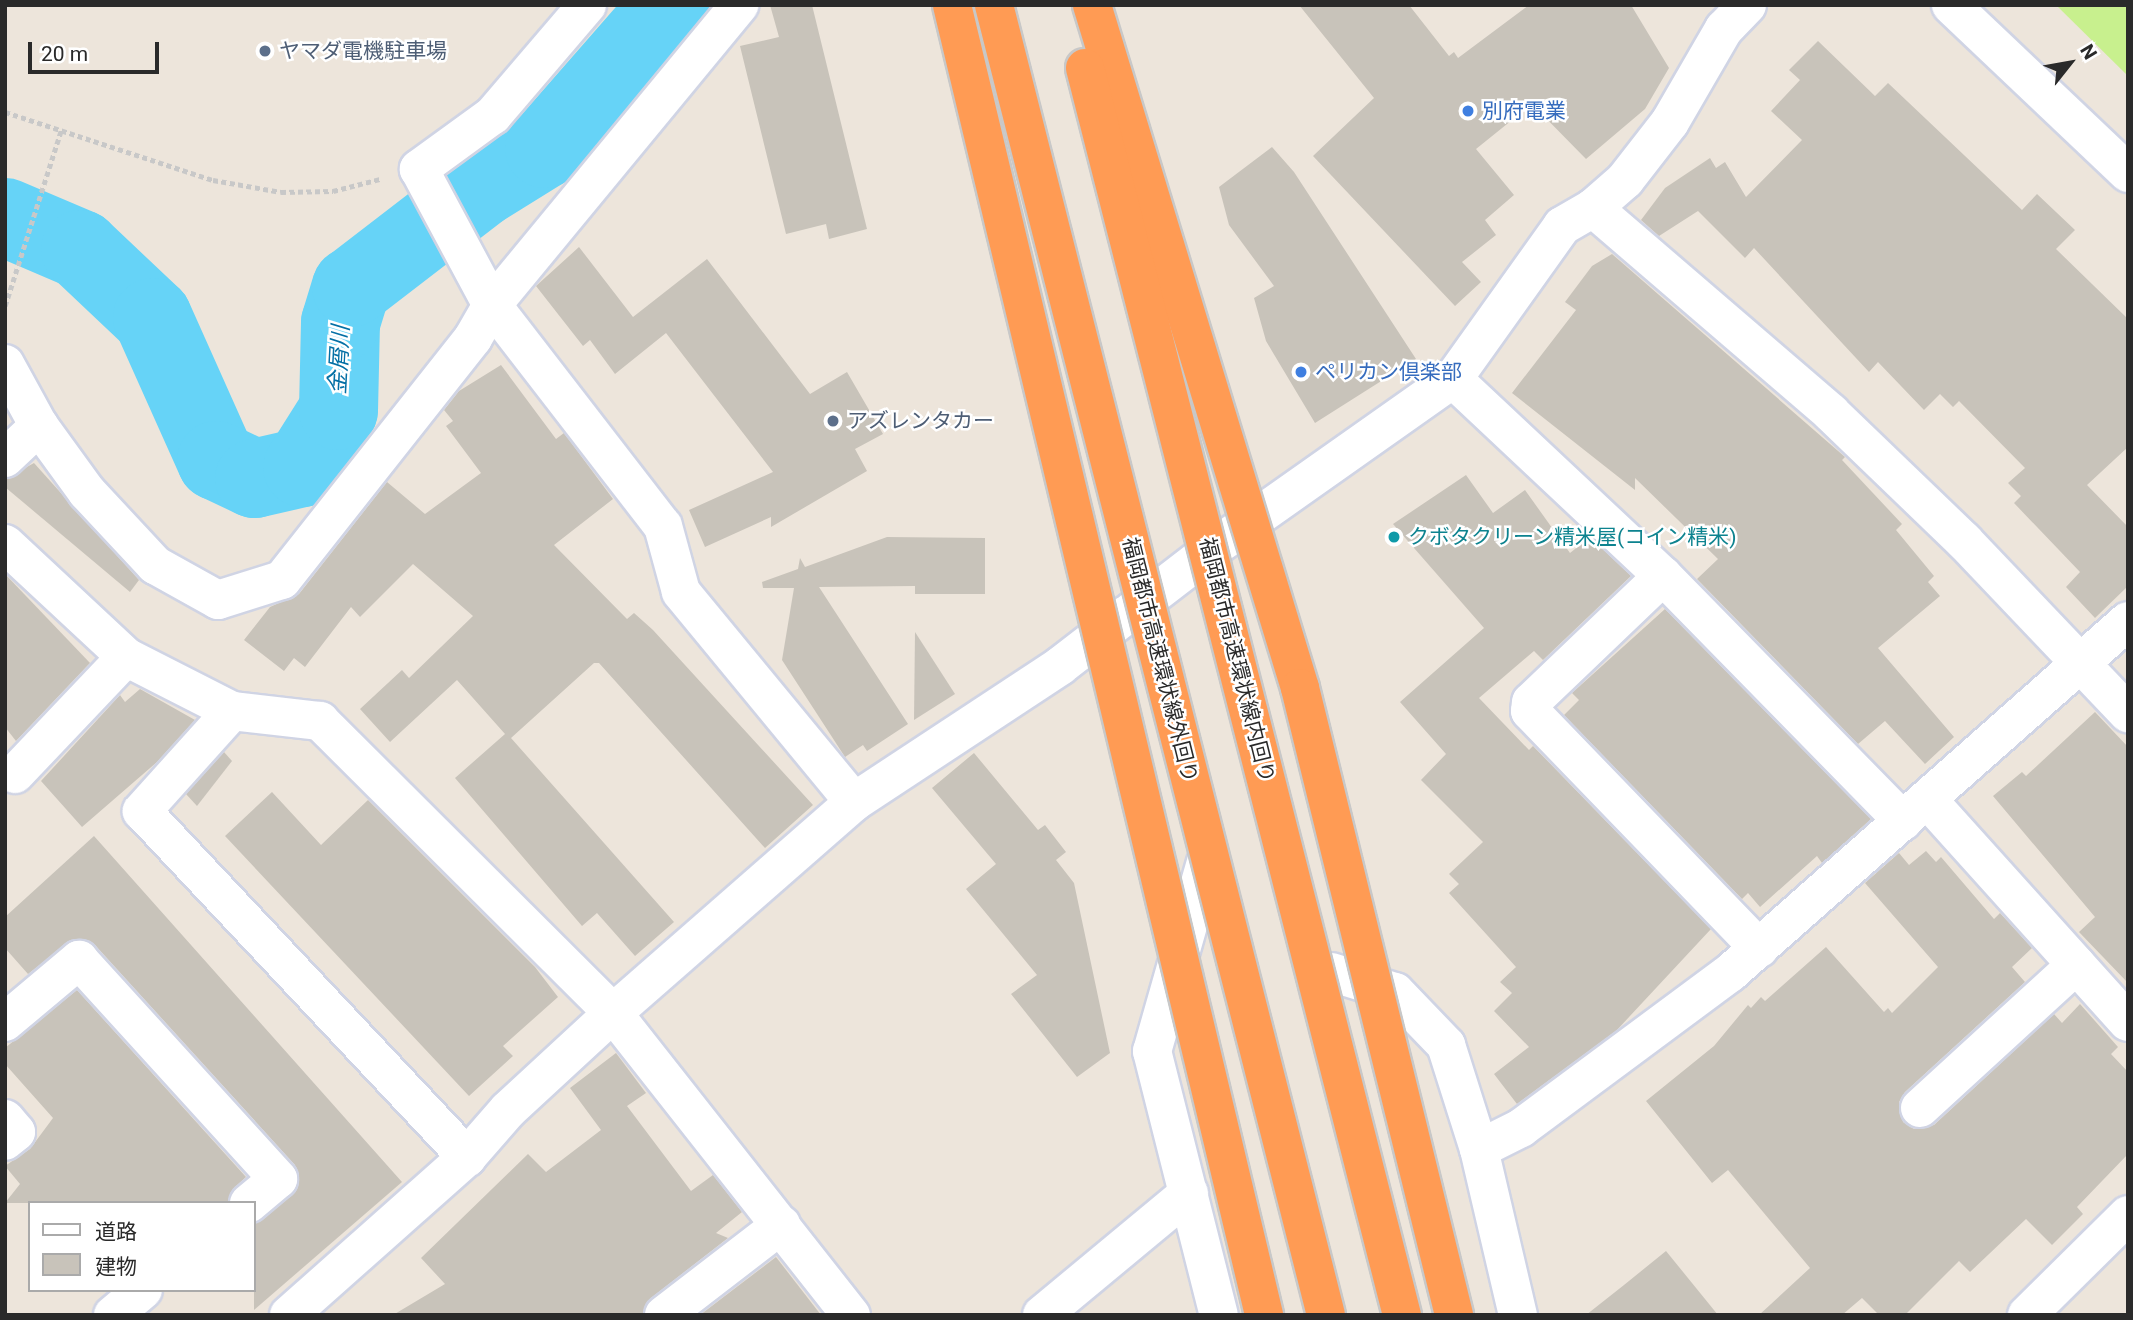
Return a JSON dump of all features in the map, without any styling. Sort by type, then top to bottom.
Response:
[{"type":"highway","points":[[951,5],[1264,1315]]},
{"type":"highway","name":"福岡都市高速環状線外回り","points":[[994,5],[1326,1315]]},
{"type":"highway","name":"福岡都市高速環状線内回り","points":[[1069,5],[1402,1315]]},
{"type":"highway","points":[[1092,5],[1300,688],[1454,1315]]},
{"type":"street","points":[[587,5],[493,116],[419,169],[492,305],[663,526],[681,592],[854,802]]},
{"type":"street","points":[[5,364],[38,426],[87,492],[155,565],[218,600],[282,580],[473,338],[492,305],[739,5]]},
{"type":"street","points":[[1951,5],[2128,173]]},
{"type":"street","points":[[289,1315],[467,1157],[508,1110],[613,1013],[854,802],[1059,666],[1219,544],[1453,379],[1562,226],[1593,208],[1625,180],[1670,122],[1726,13]]},
{"type":"street","points":[[1593,208],[1831,413],[2081,662],[2128,713]]},
{"type":"street","points":[[1453,379],[1915,810],[2076,965],[2128,1022]]},
{"type":"street","points":[[5,458],[38,426]]},
{"type":"street","points":[[5,544],[126,657],[232,711],[320,721],[613,1013],[851,1315]]},
{"type":"street","points":[[1663,576],[1531,702],[1530,710],[1759,948]]},
{"type":"street","points":[[1479,1149],[1521,1128],[1759,948],[2128,621]]},
{"type":"street","points":[[15,774],[126,657]]},
{"type":"street","points":[[232,711],[142,811],[467,1157]]},
{"type":"street","points":[[1206,862],[1152,1051],[1219,1315]]},
{"type":"street","points":[[5,1022],[79,960],[278,1179],[251,1201]]},
{"type":"street","points":[[1920,1108],[2076,965]]},
{"type":"street","points":[[1331,972],[1395,992],[1446,1045],[1479,1149],[1518,1315]]},
{"type":"street","points":[[5,1119],[16,1132],[5,1141]]},
{"type":"street","points":[[1042,1315],[1189,1193]]},
{"type":"street","points":[[2027,1315],[2128,1215]]},
{"type":"street","points":[[664,1315],[781,1225]]},
{"type":"street","points":[[113,1315],[140,1292]]},
{"type":"path","points":[[5,112],[213,180],[281,192],[332,191],[419,169]]},
{"type":"path","points":[[5,306],[61,131]]},
{"type":"green space","points":[[2056,5],[2128,5],[2128,76]]},
{"type":"building","points":[[770,5],[812,5],[867,229],[829,239],[826,224],[786,234],[740,46],[779,37]]},
{"type":"building","points":[[1299,5],[1409,5],[1449,56],[1454,52],[1458,58],[1529,5],[1631,5],[1669,68],[1645,109],[1586,159],[1532,104],[1476,149],[1514,195],[1485,220],[1496,235],[1462,262],[1481,282],[1455,306],[1313,156],[1374,98]]},
{"type":"building","points":[[1818,41],[1875,96],[1888,83],[2022,210],[2037,194],[2075,230],[2056,249],[2128,319],[2128,447],[2087,485],[2128,527],[2128,586],[2095,618],[2066,587],[2080,572],[2014,503],[2021,496],[2008,483],[2025,468],[1959,401],[1953,407],[1940,394],[1924,410],[1878,362],[1869,372],[1754,248],[1745,258],[1698,211],[1659,236],[1641,220],[1665,188],[1710,158],[1716,168],[1725,162],[1746,197],[1802,140],[1771,111],[1800,80],[1789,70]]},
{"type":"building","points":[[1272,147],[1294,172],[1416,359],[1315,423],[1266,341],[1254,298],[1274,286],[1229,225],[1219,187]]},
{"type":"building","points":[[579,247],[633,317],[707,259],[810,394],[847,372],[883,434],[855,449],[867,471],[771,527],[771,517],[705,547],[689,510],[773,472],[666,333],[615,374],[590,340],[583,346],[536,286]]},
{"type":"building","points":[[1612,254],[1845,457],[1842,460],[1902,524],[1896,530],[1934,576],[1928,582],[1940,596],[1878,648],[1954,737],[1925,764],[1885,721],[1858,744],[1697,579],[1718,559],[1635,478],[1635,490],[1512,393],[1576,310],[1565,302],[1592,266]]},
{"type":"building","points":[[501,365],[556,439],[564,433],[613,499],[554,545],[627,619],[634,613],[653,630],[813,805],[765,848],[599,663],[594,663],[511,738],[674,922],[635,956],[597,913],[582,926],[455,778],[505,734],[457,680],[390,742],[360,709],[402,670],[409,678],[473,616],[413,564],[360,617],[351,607],[305,667],[294,658],[284,671],[244,640],[270,607],[299,594],[387,482],[425,514],[481,473],[446,426],[453,421],[444,410],[459,391]]},
{"type":"building","points":[[34,463],[139,580],[130,592],[5,487],[5,479]]},
{"type":"building","points":[[1466,475],[1493,513],[1525,490],[1570,553],[1590,537],[1631,576],[1543,660],[1534,651],[1479,698],[1529,750],[1533,746],[1711,929],[1616,1031],[1517,1104],[1494,1074],[1529,1047],[1494,1011],[1512,993],[1500,982],[1516,967],[1449,893],[1459,884],[1449,874],[1483,842],[1421,780],[1446,754],[1400,702],[1484,628],[1393,524]]},
{"type":"building","points":[[887,537],[985,538],[985,594],[915,594],[915,586],[819,587],[908,724],[867,751],[863,745],[845,757],[782,660],[794,588],[763,588],[762,582],[798,569],[800,558],[805,567]]},
{"type":"building","points":[[5,574],[90,663],[16,741],[5,727]]},
{"type":"building","points":[[1665,609],[1871,819],[1822,863],[1817,856],[1760,907],[1748,893],[1742,899],[1564,715],[1579,700],[1572,693]]},
{"type":"building","points":[[915,632],[955,694],[914,720]]},
{"type":"building","points":[[140,689],[195,720],[157,762],[82,827],[41,781],[120,695],[125,702]]},
{"type":"building","points":[[2095,712],[2128,747],[2128,983],[2079,932],[2095,917],[1993,796],[2022,772],[2026,776]]},
{"type":"building","points":[[224,752],[232,761],[197,806],[186,794]]},
{"type":"building","points":[[974,753],[1038,830],[1045,825],[1066,852],[1056,860],[1074,883],[1110,1053],[1077,1077],[1011,994],[1037,975],[966,889],[996,864],[932,788]]},
{"type":"building","points":[[272,792],[321,845],[368,800],[535,967],[558,997],[503,1046],[513,1056],[469,1096],[225,836]]},
{"type":"building","points":[[94,836],[402,1182],[254,1310],[256,1222],[298,1187],[295,1165],[95,945],[74,939],[28,974],[5,948],[5,917]]},
{"type":"building","points":[[1926,851],[1936,862],[1941,857],[1994,919],[2000,913],[2032,948],[2012,967],[2025,982],[1905,1092],[1899,1102],[1903,1122],[1914,1129],[1934,1125],[2054,1014],[2062,1023],[2080,1004],[2118,1047],[2111,1054],[2128,1072],[2128,1154],[2077,1207],[2083,1214],[2052,1245],[2026,1219],[1970,1272],[1959,1261],[1905,1315],[1879,1315],[1862,1298],[1842,1315],[1759,1315],[1810,1268],[1728,1170],[1712,1183],[1646,1101],[1714,1046],[1748,1005],[1751,1008],[1761,997],[1765,1001],[1826,947],[1884,1012],[1888,1008],[1892,1013],[1938,967],[1865,883],[1899,853],[1909,865]]},
{"type":"building","points":[[77,990],[246,1177],[235,1187],[229,1201],[5,1203],[20,1184],[5,1166],[30,1149],[53,1118],[5,1064],[5,1048]]},
{"type":"building","points":[[616,1053],[646,1093],[627,1106],[691,1191],[713,1175],[742,1212],[716,1233],[728,1238],[651,1298],[643,1315],[393,1315],[445,1284],[421,1258],[528,1154],[546,1172],[601,1130],[570,1088]]},
{"type":"building","points":[[1666,1251],[1718,1315],[1586,1315],[1624,1285]]},
{"type":"building","points":[[776,1257],[821,1315],[700,1315]]},
{"type":"waterway","name":"金屑川","points":[[5,217],[80,249],[152,317],[216,460],[254,478],[302,467],[338,410],[340,322],[351,287],[481,187],[544,148],[669,5]]},
{"type":"place","name":"ヤマダ電機駐車場","points":[[265,51]]},
{"type":"place","name":"別府電業","points":[[1468,111]]},
{"type":"place","name":"ペリカン倶楽部","points":[[1301,372]]},
{"type":"place","name":"アズレンタカー","points":[[833,421]]},
{"type":"place","name":"クボタクリーン精米屋(コイン精米)","points":[[1394,537]]}]
